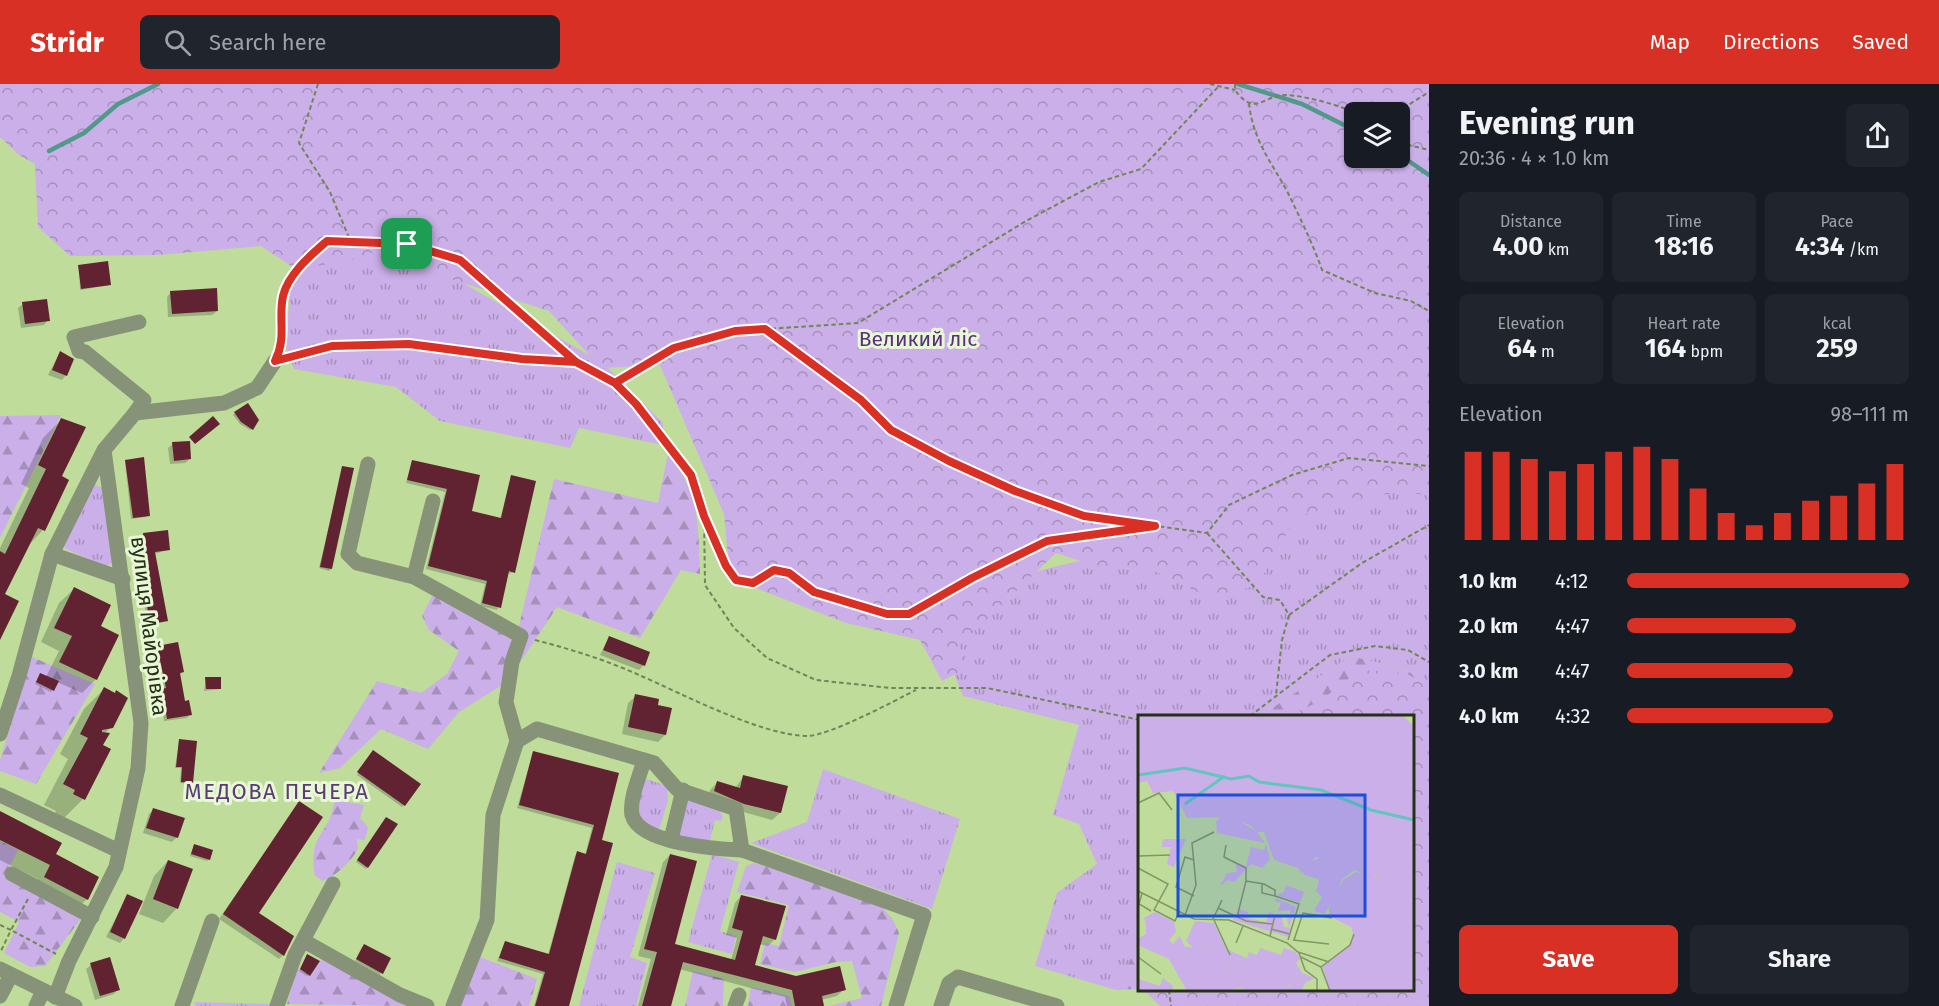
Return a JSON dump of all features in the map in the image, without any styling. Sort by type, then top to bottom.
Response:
[{"type":"street","points":[[0,734],[19,676],[52,554],[104,450],[144,400],[85,352],[79,351],[74,337],[139,322]]},
{"type":"street","points":[[135,413],[224,403],[257,388],[275,361]]},
{"type":"street","name":"вулиця Майорівка","points":[[36,1006],[49,994],[69,961],[116,867],[138,768],[141,723],[104,450]]},
{"type":"street","points":[[368,464],[348,554],[357,563],[414,577],[520,636],[512,662],[506,702],[517,741],[493,815],[487,920],[453,1006]]},
{"type":"street","points":[[414,577],[433,501]]},
{"type":"street","points":[[52,554],[123,579]]},
{"type":"street","points":[[517,741],[537,729],[654,763],[677,789],[736,809],[742,850]]},
{"type":"street","points":[[644,760],[632,803],[633,816],[644,831],[704,848],[742,850],[924,915],[896,1006]]},
{"type":"street","points":[[671,839],[683,790]]},
{"type":"street","points":[[0,795],[120,851]]},
{"type":"street","points":[[12,874],[92,916]]},
{"type":"street","points":[[277,1006],[295,955],[333,884]]},
{"type":"street","points":[[182,1006],[212,921]]},
{"type":"street","points":[[304,941],[400,995],[427,1006]]},
{"type":"street","points":[[0,996],[5,972],[75,1006]]},
{"type":"street","points":[[941,1006],[949,983],[958,978],[1057,1006]]},
{"type":"path","points":[[318,84],[299,143],[330,192],[350,240]]},
{"type":"path","points":[[1210,84],[1235,90],[1249,103],[1261,104],[1285,95],[1344,107]]},
{"type":"path","points":[[1235,84],[1235,90]]},
{"type":"path","points":[[615,383],[674,348],[735,331],[858,323],[1026,221],[1099,182],[1141,169],[1218,87]]},
{"type":"path","points":[[1410,104],[1429,92]]},
{"type":"path","points":[[1249,103],[1252,125],[1266,158],[1287,191],[1322,270],[1375,293],[1411,301],[1429,311]]},
{"type":"path","points":[[1410,145],[1429,150]]},
{"type":"path","points":[[275,361],[282,347],[283,296],[304,262],[327,241],[350,240],[407,244],[460,260],[576,362],[615,383],[653,423],[691,475],[704,516],[726,566],[736,580],[753,583],[774,570],[789,573],[814,592],[887,614],[909,614],[972,578],[1047,541],[1155,526]]},
{"type":"path","points":[[765,329],[861,400],[891,430],[949,461],[1015,491],[1084,516],[1207,533],[1263,597],[1280,600],[1289,615]]},
{"type":"path","points":[[275,361],[332,346],[409,344],[522,359],[576,362]]},
{"type":"path","points":[[1207,533],[1229,505],[1292,475],[1337,461],[1349,458],[1429,466]]},
{"type":"path","points":[[704,516],[705,585],[734,628],[767,658],[816,680],[919,689],[948,686],[987,688],[1138,720]]},
{"type":"path","points":[[1276,696],[1282,640],[1289,615],[1362,563],[1429,525]]},
{"type":"path","points":[[520,636],[568,648],[769,728],[808,736],[859,718],[919,689]]},
{"type":"path","points":[[1252,715],[1330,656],[1375,646],[1408,650],[1429,662]]},
{"type":"path","points":[[0,953],[34,886]]},
{"type":"path","points":[[0,925],[69,961]]},
{"type":"path","points":[[1169,991],[1171,1006]]},
{"type":"green space","name":"Великий ліс","points":[[0,84],[1429,84],[1429,496],[1403,491],[1350,501],[1296,517],[1258,584],[1214,600],[1156,572],[1099,567],[1056,553],[959,646],[970,666],[942,681],[920,640],[846,623],[730,578],[724,514],[660,365],[601,368],[549,311],[368,252],[362,257],[297,270],[261,246],[158,255],[70,256],[38,227],[35,164],[19,155],[0,137]]},
{"type":"green space","points":[[332,245],[435,260],[468,286],[603,363],[663,423],[663,445],[579,428],[570,448],[440,421],[396,387],[294,369],[286,347],[290,291],[303,267]]},
{"type":"green space","points":[[61,415],[0,538],[0,416]]},
{"type":"green space","points":[[668,453],[692,496],[697,524],[700,574],[681,570],[640,638],[557,607],[507,682],[459,712],[428,749],[381,729],[340,768],[319,773],[377,681],[421,693],[447,674],[459,651],[429,630],[422,616],[433,594],[519,626],[554,479],[658,503]]},
{"type":"green space","points":[[1429,476],[1429,686],[1406,670],[1351,656],[1262,715],[1138,715],[1138,947],[1116,990],[1035,966],[1057,893],[1097,864],[1079,824],[1053,815],[1079,725],[963,696],[933,620],[996,581]]},
{"type":"green space","points":[[93,484],[103,488],[113,562],[106,567],[66,549],[63,544]]},
{"type":"green space","points":[[1351,656],[1406,670],[1429,686],[1429,1006],[1178,1003],[1141,991],[1414,991],[1414,715],[1262,715]]},
{"type":"green space","points":[[32,657],[95,684],[36,784],[0,771],[0,760]]},
{"type":"green space","points":[[1360,670],[1406,673],[1429,687],[1429,1006],[1160,1006],[1147,991],[1414,991],[1414,715],[1291,715],[1320,701]]},
{"type":"green space","points":[[823,769],[960,819],[932,909],[751,843],[807,822]]},
{"type":"green space","points":[[643,778],[667,786],[668,801],[659,830],[635,819]]},
{"type":"green space","points":[[682,794],[719,810],[723,816],[721,821],[715,820],[710,840],[704,843],[672,836]]},
{"type":"green space","points":[[339,801],[364,805],[360,818],[368,827],[365,840],[357,839],[358,849],[347,864],[323,881],[315,876],[314,851],[328,823],[334,803]]},
{"type":"green space","points":[[0,841],[18,850],[5,876],[77,914],[80,920],[45,966],[30,967],[4,953],[19,922],[0,912]]},
{"type":"green space","points":[[712,854],[739,862],[720,931],[736,936],[732,954],[688,942]]},
{"type":"green space","points":[[617,862],[655,873],[630,957],[647,963],[636,1006],[579,1006]]},
{"type":"green space","points":[[754,863],[819,882],[881,906],[893,920],[899,933],[881,1006],[829,1006],[862,998],[852,961],[836,962],[794,972],[760,964],[765,943],[779,946],[789,905],[737,892],[746,866]]},
{"type":"green space","points":[[1138,943],[1138,990],[1116,990]]},
{"type":"green space","points":[[475,955],[537,979],[529,1006],[456,1006]]},
{"type":"green space","points":[[322,959],[411,1006],[287,1004],[297,968],[310,976]]},
{"type":"green space","points":[[693,971],[724,979],[723,1006],[685,1006]]},
{"type":"green space","points":[[751,987],[789,996],[792,1006],[748,1006]]},
{"type":"green space","points":[[194,1002],[271,1004],[270,1006],[196,1006]]},
{"type":"building","points":[[108,261],[111,285],[81,289],[78,265]]},
{"type":"building","points":[[217,288],[218,311],[172,314],[170,291]]},
{"type":"building","points":[[47,299],[50,321],[25,324],[22,302]]},
{"type":"building","points":[[60,351],[74,359],[67,376],[52,370]]},
{"type":"building","points":[[248,403],[259,420],[253,430],[241,422],[234,412]]},
{"type":"building","points":[[213,416],[220,424],[195,444],[189,437]]},
{"type":"building","points":[[61,418],[86,427],[62,476],[69,480],[45,531],[38,528],[5,594],[19,601],[0,640],[0,551],[5,554],[46,469],[38,465]]},
{"type":"building","points":[[190,441],[191,459],[174,461],[172,442]]},
{"type":"building","points":[[144,457],[150,516],[133,518],[125,460]]},
{"type":"building","points":[[412,460],[480,475],[472,511],[501,518],[511,475],[536,481],[515,573],[509,571],[501,608],[482,603],[487,581],[428,566],[447,489],[407,480]]},
{"type":"building","points":[[342,466],[354,468],[332,569],[320,567]]},
{"type":"building","points":[[168,530],[170,550],[155,552],[168,621],[150,624],[141,569],[146,568],[143,533]]},
{"type":"building","points":[[74,587],[111,605],[101,626],[119,635],[97,680],[59,662],[72,636],[54,628]]},
{"type":"building","points":[[609,636],[650,652],[645,666],[603,650]]},
{"type":"building","points":[[178,642],[184,672],[180,673],[185,701],[189,700],[192,715],[167,719],[162,689],[166,688],[157,646]]},
{"type":"building","points":[[40,673],[59,681],[54,691],[36,682]]},
{"type":"building","points":[[205,677],[221,677],[221,689],[206,689]]},
{"type":"building","points":[[104,687],[115,693],[116,690],[128,698],[113,728],[102,730],[102,732],[110,733],[103,745],[111,749],[85,800],[73,794],[75,790],[63,784],[88,738],[80,734]]},
{"type":"building","points":[[635,694],[659,699],[658,705],[672,708],[666,735],[628,727]]},
{"type":"building","points":[[179,739],[197,741],[193,783],[181,782],[182,767],[176,767]]},
{"type":"building","points":[[373,750],[421,784],[405,806],[357,772]]},
{"type":"building","points":[[533,751],[619,773],[602,840],[613,843],[569,1006],[535,1006],[545,972],[499,958],[505,941],[549,954],[577,851],[586,854],[594,825],[519,805]]},
{"type":"building","points":[[743,775],[788,786],[781,813],[744,804],[714,791],[717,781],[740,788]]},
{"type":"building","points":[[299,801],[323,817],[259,913],[294,936],[284,956],[223,914]]},
{"type":"building","points":[[153,808],[185,818],[178,838],[146,828]]},
{"type":"building","points":[[0,811],[62,843],[56,854],[99,877],[88,900],[44,877],[50,865],[0,840]]},
{"type":"building","points":[[386,817],[398,824],[368,868],[357,860]]},
{"type":"building","points":[[194,844],[213,850],[210,860],[191,854]]},
{"type":"building","points":[[670,854],[697,861],[675,944],[735,960],[743,931],[732,928],[741,895],[786,906],[776,940],[763,936],[755,965],[796,976],[840,966],[846,990],[822,996],[824,1006],[795,1006],[792,990],[683,962],[671,1006],[642,1006],[657,952],[644,949]]},
{"type":"building","points":[[168,860],[193,869],[178,909],[153,899]]},
{"type":"building","points":[[127,894],[143,901],[125,939],[110,932]]},
{"type":"building","points":[[364,944],[391,958],[383,974],[356,959]]},
{"type":"building","points":[[307,954],[320,961],[310,976],[300,969]]},
{"type":"building","points":[[110,957],[120,990],[100,996],[90,963]]},
{"type":"waterway","points":[[49,151],[84,133],[118,104],[158,84]]},
{"type":"waterway","points":[[1238,84],[1302,104],[1344,125]]},
{"type":"waterway","points":[[1410,162],[1429,175]]},
{"type":"district","name":"МЕДОВА ПЕЧЕРА","points":[[277,791]]},
{"type":"route","points":[[407,244],[350,240],[327,241],[304,262],[283,296],[282,347],[275,361],[332,346],[409,344],[522,359],[576,362],[615,383],[674,348],[735,331],[765,329],[861,400],[891,430],[949,461],[1015,491],[1084,516],[1155,526],[1047,541],[972,578],[909,614],[887,614],[814,592],[789,573],[774,570],[753,583],[736,580],[726,566],[704,516],[691,475],[653,423],[636,404],[615,383],[576,362],[460,260],[407,244]]}]
